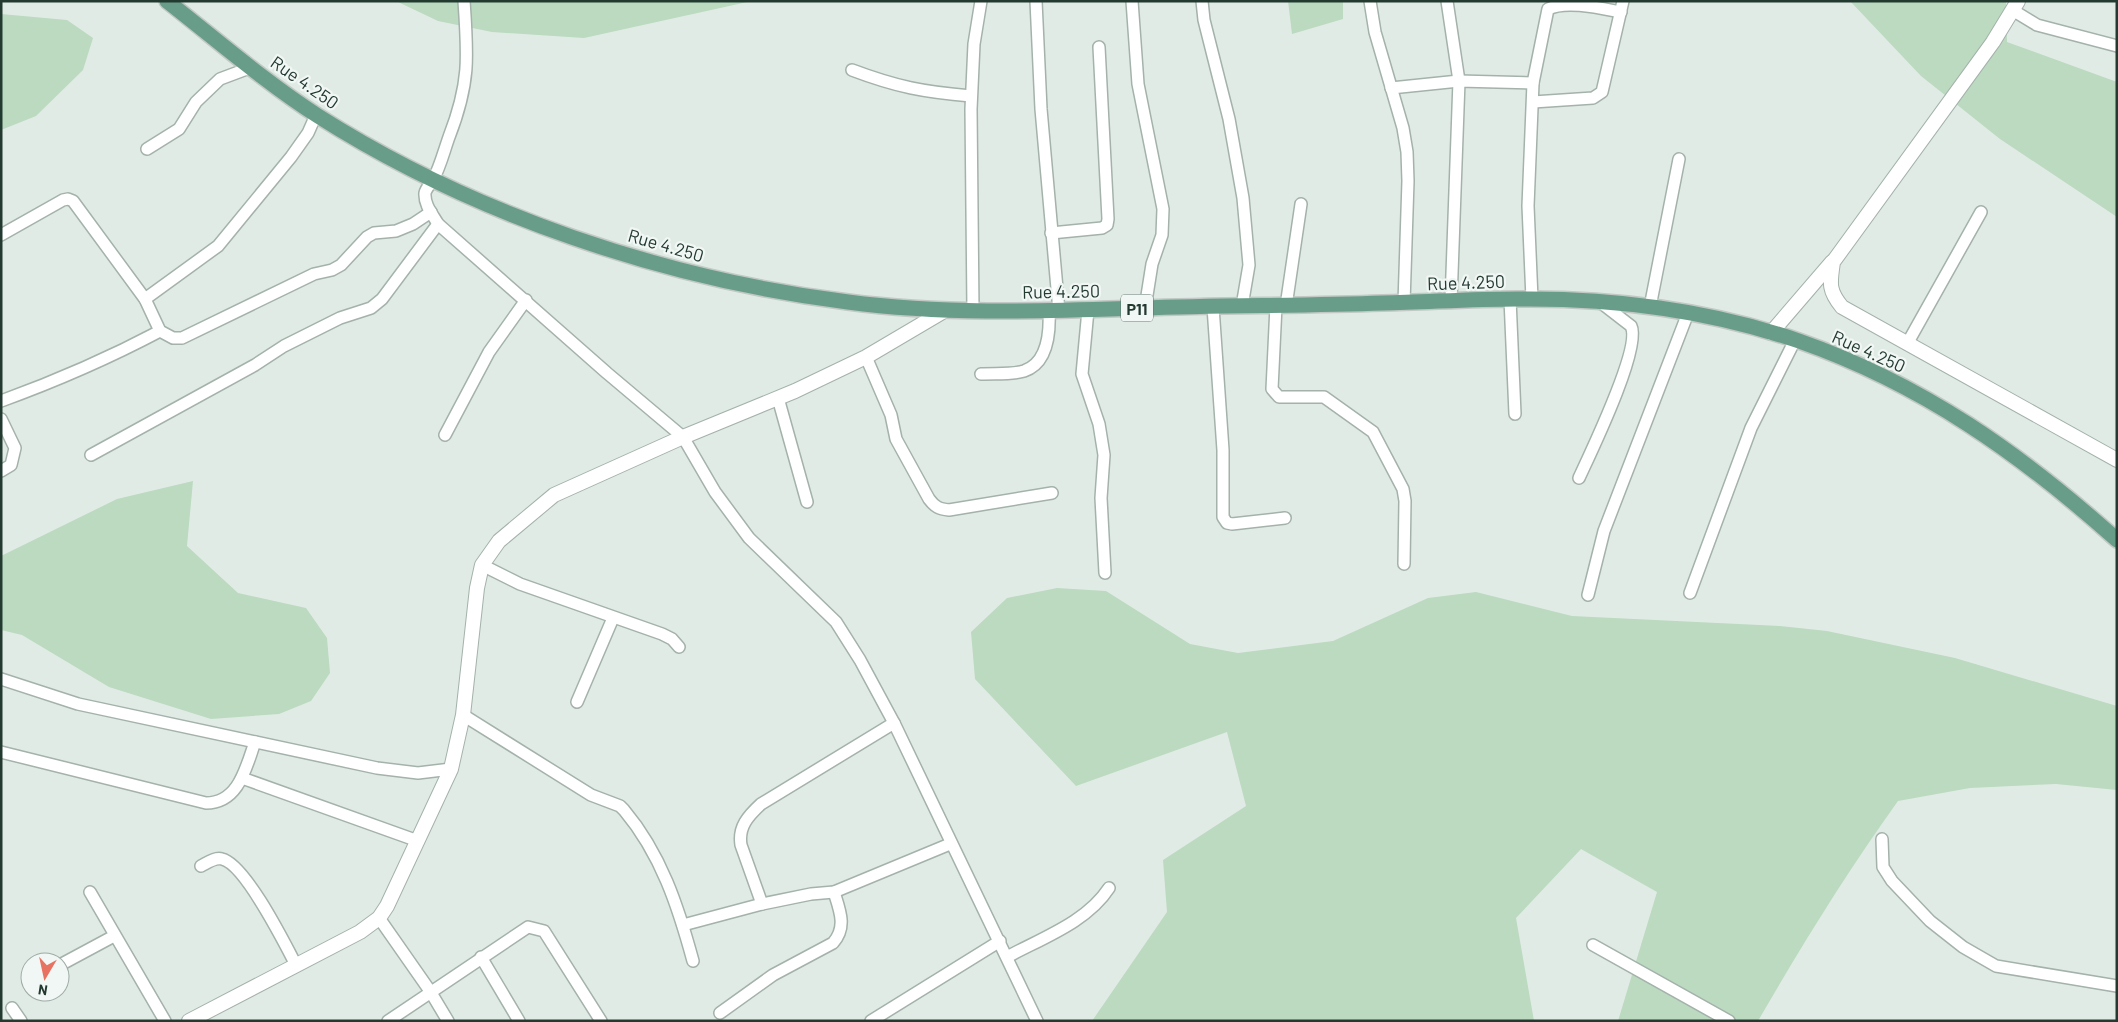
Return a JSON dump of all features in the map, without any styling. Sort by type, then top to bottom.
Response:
[{"type":"main road","name":"Rue 4.250","points":[[168,1],[316,115],[433,180],[562,235],[705,276],[772,290],[849,302],[944,311],[1054,311],[1281,306],[1532,298],[1600,302],[1688,313],[1795,340],[1884,376],[1942,406],[1995,441],[2060,490],[2117,540]]},
{"type":"street","points":[[464,1],[468,57],[466,85],[458,114],[433,180],[425,191],[425,201],[431,212],[438,224],[607,373],[683,436],[715,492],[749,538],[836,622],[860,660],[894,723],[950,844],[1000,941],[1036,1021]]},
{"type":"street","points":[[973,311],[970,251],[971,96],[974,44],[981,1]]},
{"type":"street","points":[[981,374],[1024,371],[1035,363],[1046,347],[1054,311],[1052,233],[1048,170],[1041,110],[1036,1]]},
{"type":"street","points":[[1132,1],[1138,84],[1163,210],[1162,235],[1152,264],[1145,308]]},
{"type":"street","points":[[1202,1],[1207,36],[1229,119],[1243,198],[1250,265],[1242,306]]},
{"type":"street","points":[[1370,1],[1374,32],[1391,88],[1407,152],[1408,181],[1404,303]]},
{"type":"street","points":[[1446,1],[1459,81],[1451,301]]},
{"type":"street","points":[[1532,298],[1528,206],[1534,102],[1533,84],[1548,9],[1555,4],[1565,3],[1622,6],[1602,92],[1598,97],[1534,102]]},
{"type":"street","points":[[1771,333],[1833,262],[2016,6],[2036,24],[2117,46]]},
{"type":"street","points":[[1052,233],[1102,228],[1107,225],[1109,212],[1099,47]]},
{"type":"street","points":[[147,149],[179,129],[196,102],[220,79],[252,67]]},
{"type":"street","points":[[852,70],[916,91],[971,96]]},
{"type":"street","points":[[1391,88],[1459,81],[1533,84]]},
{"type":"street","points":[[145,299],[218,246],[291,157],[308,133],[316,115]]},
{"type":"street","points":[[1650,307],[1679,159]]},
{"type":"street","points":[[1,235],[68,199],[73,201],[145,299],[160,331],[172,338],[182,338],[314,274],[332,270],[341,265],[367,237],[374,233],[396,231],[413,224],[431,212]]},
{"type":"street","points":[[1300,204],[1281,306],[1272,389],[1278,397],[1324,397],[1373,432],[1404,489],[1406,501],[1404,564]]},
{"type":"street","points":[[1907,344],[1981,212]]},
{"type":"street","points":[[91,455],[255,365],[284,346],[340,318],[371,308],[382,299],[438,224]]},
{"type":"street","points":[[1833,262],[1830,282],[1832,296],[1842,308],[2117,460]]},
{"type":"street","points":[[1510,299],[1515,414]]},
{"type":"street","points":[[445,435],[490,352],[526,300]]},
{"type":"street","points":[[1579,478],[1608,416],[1633,340],[1631,326],[1600,302]]},
{"type":"street","points":[[1213,307],[1223,450],[1223,517],[1227,523],[1232,524],[1285,518]]},
{"type":"street","points":[[1088,310],[1082,374],[1099,424],[1104,455],[1101,498],[1105,572]]},
{"type":"street","points":[[189,1021],[360,932],[379,918],[418,841],[451,769],[463,715],[477,588],[482,565],[499,541],[554,495],[683,436],[778,398],[866,357],[944,311]]},
{"type":"street","points":[[1588,595],[1604,531],[1688,313]]},
{"type":"street","points":[[1,402],[126,349],[160,331]]},
{"type":"street","points":[[1690,593],[1713,536],[1751,428],[1795,340]]},
{"type":"street","points":[[866,357],[890,415],[896,439],[928,499],[939,510],[1052,493]]},
{"type":"street","points":[[778,398],[807,502]]},
{"type":"street","points":[[1,420],[15,448],[11,465],[1,471]]},
{"type":"street","points":[[482,565],[520,584],[672,638],[679,647]]},
{"type":"street","points":[[577,702],[613,618]]},
{"type":"street","points":[[1,679],[78,704],[377,768],[418,773],[451,769]]},
{"type":"street","points":[[463,715],[591,795],[620,806],[634,821],[652,849],[671,887],[693,961]]},
{"type":"street","points":[[762,904],[741,845],[740,837],[747,817],[760,804],[894,723]]},
{"type":"street","points":[[1,752],[206,803],[217,803],[226,797],[242,778],[255,742]]},
{"type":"street","points":[[242,778],[418,841]]},
{"type":"street","points":[[1882,839],[1883,867],[1892,881],[1930,921],[1963,947],[1996,966],[2117,986]]},
{"type":"street","points":[[683,925],[762,904],[811,894],[834,892],[950,844]]},
{"type":"street","points":[[201,866],[214,860],[222,859],[231,864],[260,899],[296,965]]},
{"type":"street","points":[[1007,957],[1083,916],[1101,902],[1110,888]]},
{"type":"street","points":[[90,892],[165,1021]]},
{"type":"street","points":[[720,1013],[773,975],[832,943],[840,935],[842,927],[834,892]]},
{"type":"street","points":[[379,918],[430,991],[448,1021]]},
{"type":"street","points":[[388,1021],[528,927],[544,931],[601,1021]]},
{"type":"street","points":[[70,960],[114,936]]},
{"type":"street","points":[[871,1021],[1000,941]]},
{"type":"street","points":[[1593,945],[1729,1021]]},
{"type":"street","points":[[481,957],[519,1021]]},
{"type":"street","points":[[12,1008],[21,1021]]},
{"type":"green space","points":[[396,1],[752,1],[584,38],[492,32],[438,21]]},
{"type":"green space","points":[[1288,1],[1343,1],[1343,19],[1292,34]]},
{"type":"green space","points":[[1850,1],[2006,1],[2007,42],[2117,82],[2117,217],[2000,139],[1921,76]]},
{"type":"green space","points":[[1,14],[67,20],[93,38],[83,70],[36,116],[1,130]]},
{"type":"green space","points":[[193,481],[187,546],[238,593],[306,608],[327,638],[330,673],[311,701],[279,714],[211,719],[109,687],[22,635],[1,630],[1,556],[117,499]]},
{"type":"green space","points":[[1057,588],[1106,591],[1190,644],[1238,653],[1333,641],[1428,598],[1476,592],[1572,616],[1780,626],[1827,631],[1955,658],[2117,706],[2117,790],[2056,784],[1970,788],[1898,801],[1825,909],[1758,1021],[1618,1021],[1657,892],[1581,849],[1516,918],[1534,1021],[1092,1021],[1167,912],[1163,860],[1246,806],[1227,732],[1076,786],[975,679],[971,632],[1007,598]]}]
